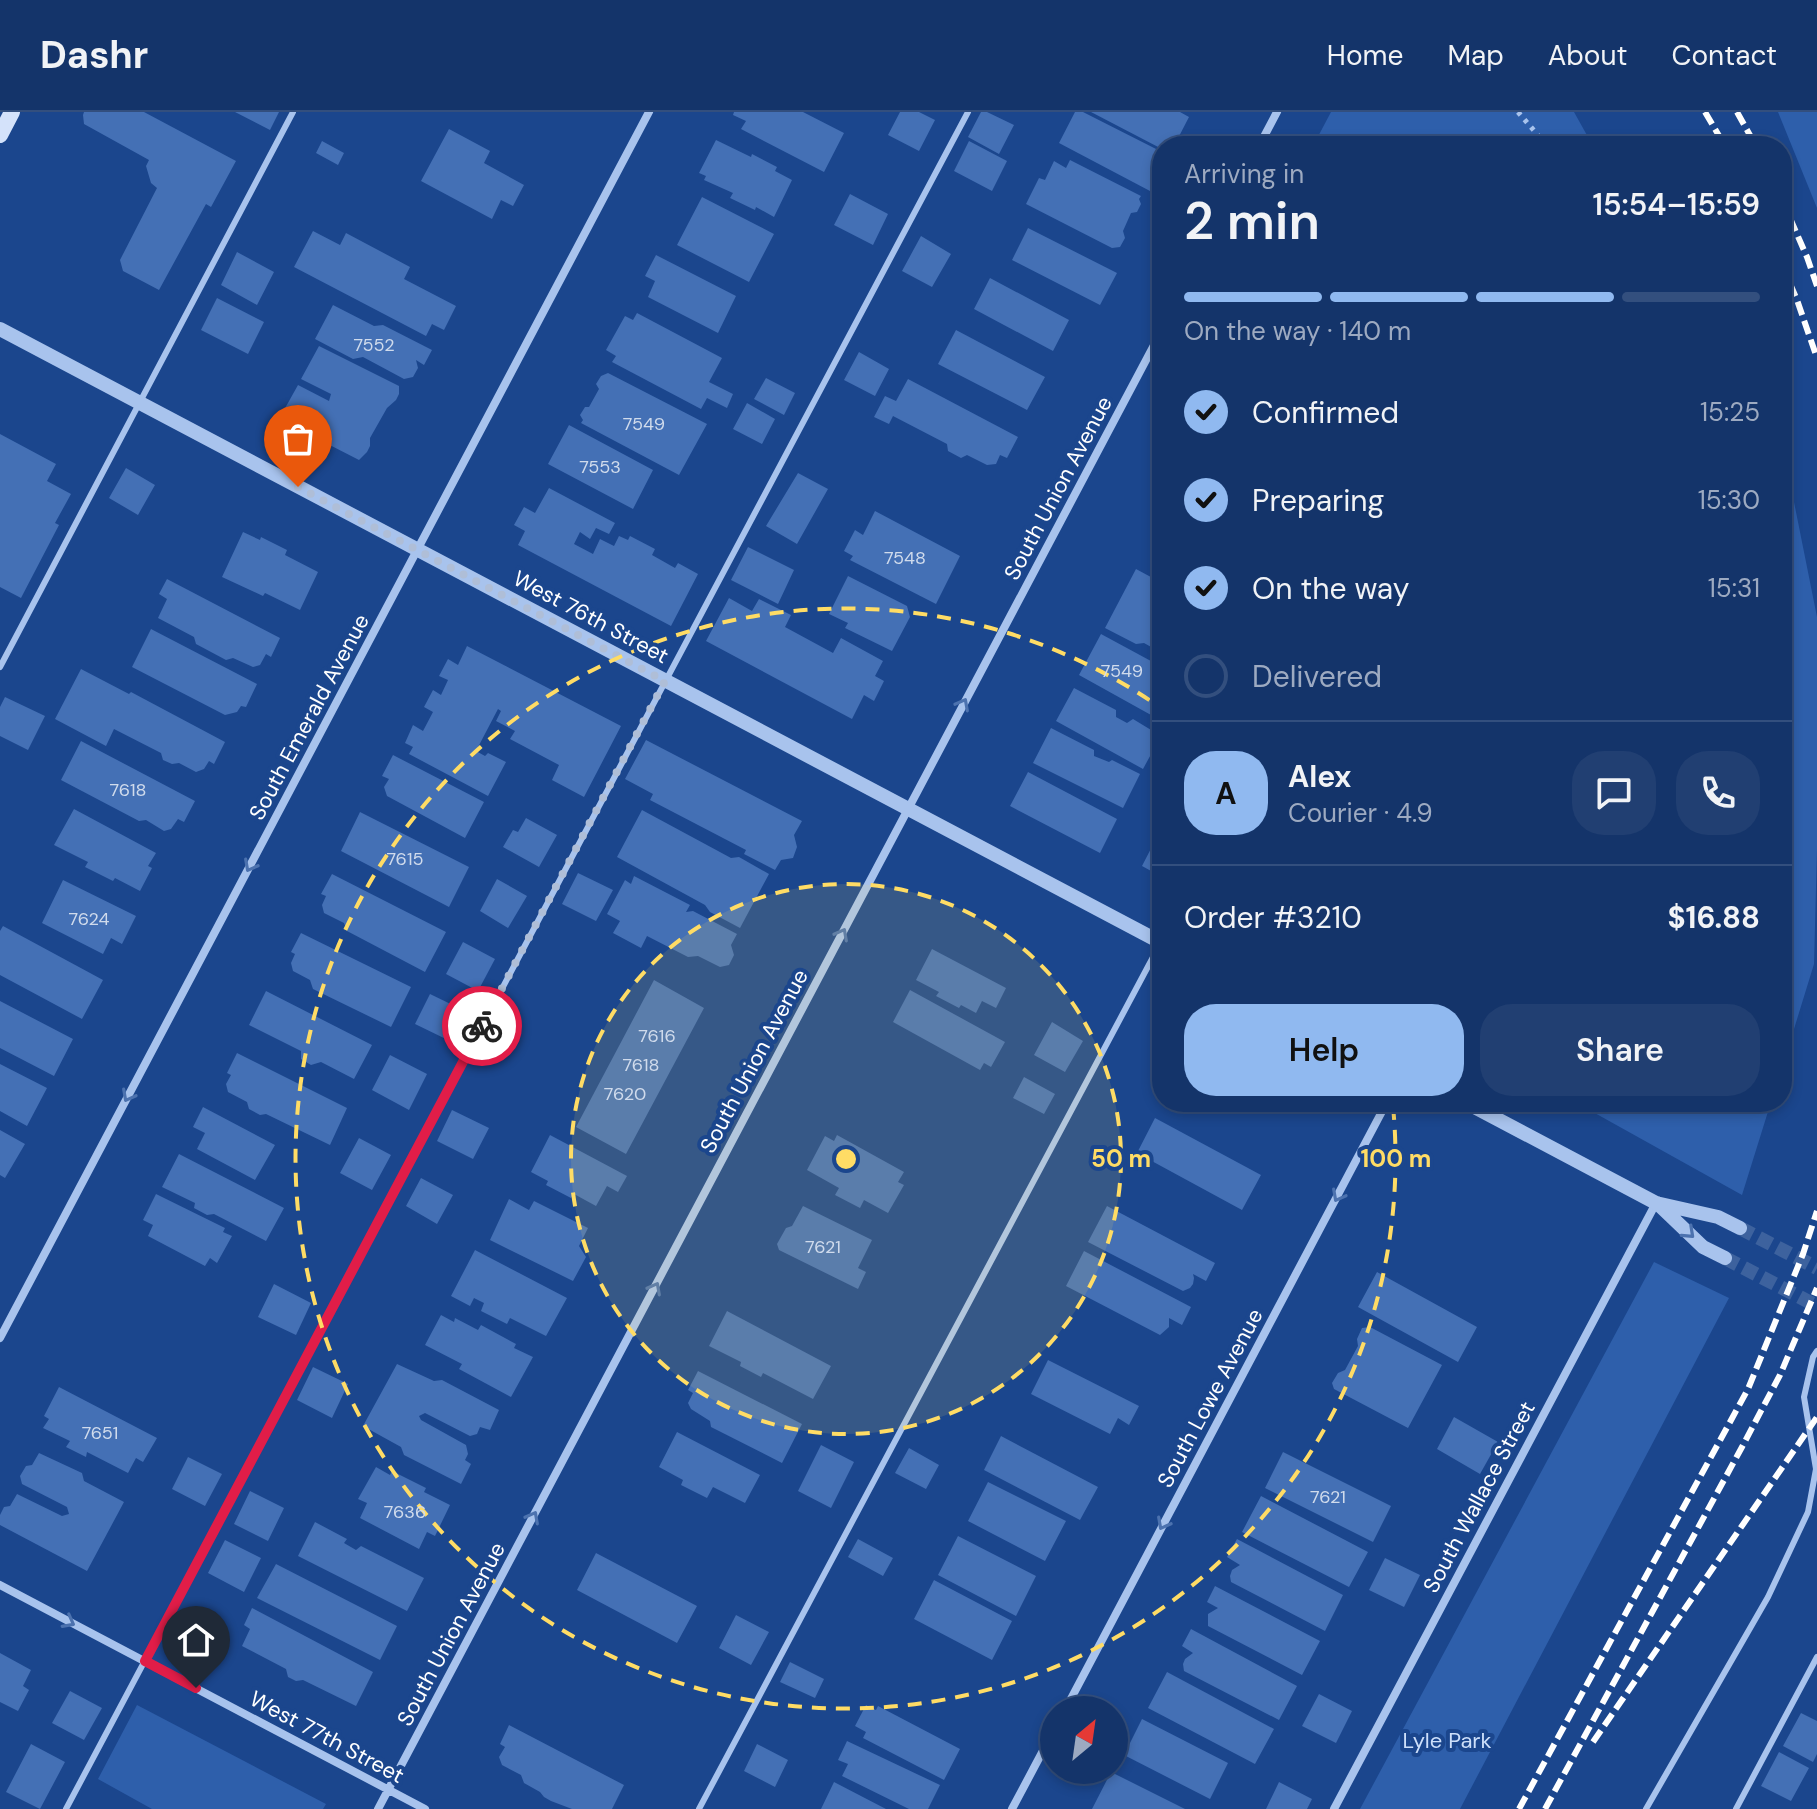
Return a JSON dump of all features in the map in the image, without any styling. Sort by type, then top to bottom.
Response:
[{"type":"main road","points":[[0,135],[12,112]]},
{"type":"street","name":"South Emerald Avenue","points":[[0,1338],[649,112]]},
{"type":"street","points":[[1264,136],[1277,112]]},
{"type":"street","name":"West 76th Street","points":[[0,329],[1152,937]]},
{"type":"street","name":"South Union Avenue","points":[[378,1809],[1152,349]]},
{"type":"street","name":"South Lowe Avenue","points":[[1072,1696],[1382,1112]]},
{"type":"street","points":[[1484,1112],[1656,1203],[1718,1217],[1740,1228]]},
{"type":"street","points":[[1656,1203],[1703,1247],[1725,1258]]},
{"type":"street","name":"South Wallace Street","points":[[1334,1809],[1656,1203]]},
{"type":"street","name":"West 77th Street","points":[[0,1585],[425,1809]]},
{"type":"street","points":[[1012,1809],[1040,1756]]},
{"type":"lane","points":[[0,667],[293,112]]},
{"type":"lane","points":[[66,1809],[968,112]]},
{"type":"lane","points":[[699,1809],[1152,961]]},
{"type":"lane","points":[[1646,1809],[1768,1597],[1808,1512],[1816,1469],[1804,1397],[1817,1351]]},
{"type":"lane","points":[[1736,1809],[1817,1657]]},
{"type":"path","points":[[1518,112],[1539,136]]},
{"type":"green space","points":[[1331,112],[1574,112],[1587,136],[1318,136]]},
{"type":"green space","points":[[1778,112],[1817,112],[1817,208],[1792,146],[1792,136],[1788,136]]},
{"type":"green space","points":[[1792,492],[1817,617],[1814,964],[1792,1036]]},
{"type":"green space","points":[[1593,1112],[1768,1112],[1742,1195]]},
{"type":"green space","name":"Lyle Park","points":[[1654,1262],[1729,1298],[1460,1809],[1360,1809]]},
{"type":"green space","points":[[137,1705],[326,1804],[323,1809],[152,1809],[98,1779]]},
{"type":"building","points":[[84,112],[144,112],[236,161],[211,207],[206,204],[159,290],[123,271],[120,260],[157,188],[151,183],[146,166],[149,160],[84,124]]},
{"type":"building","points":[[235,112],[279,112],[270,130]]},
{"type":"building","points":[[734,112],[803,112],[844,133],[824,172],[741,129],[746,121],[733,115]]},
{"type":"building","points":[[900,112],[919,112],[935,120],[919,151],[888,135]]},
{"type":"building","points":[[981,112],[1014,125],[999,154],[968,137]]},
{"type":"building","points":[[1075,112],[1083,112],[1152,147],[1152,187],[1150,191],[1059,143]]},
{"type":"building","points":[[1091,112],[1180,112],[1189,117],[1179,136],[1152,136],[1152,144]]},
{"type":"building","points":[[449,129],[490,151],[484,163],[524,185],[513,206],[501,200],[492,219],[421,181]]},
{"type":"building","points":[[716,140],[777,167],[775,171],[792,180],[774,217],[730,198],[733,193],[704,180],[706,176],[699,173]]},
{"type":"building","points":[[322,141],[344,153],[338,165],[316,153]]},
{"type":"building","points":[[969,141],[1007,161],[992,191],[954,171]]},
{"type":"building","points":[[1070,160],[1141,196],[1137,212],[1131,213],[1123,231],[1125,238],[1120,247],[1112,248],[1026,204],[1039,178],[1045,180],[1054,161],[1066,168]]},
{"type":"building","points":[[850,194],[888,214],[873,245],[834,225]]},
{"type":"building","points":[[702,197],[774,234],[749,282],[677,245]]},
{"type":"building","points":[[1028,228],[1117,273],[1100,305],[1012,260]]},
{"type":"building","points":[[313,231],[340,245],[346,233],[410,267],[404,279],[456,306],[444,330],[432,324],[426,336],[294,267]]},
{"type":"building","points":[[921,236],[951,254],[932,287],[902,271]]},
{"type":"building","points":[[237,252],[274,272],[257,305],[221,285]]},
{"type":"building","points":[[656,255],[736,296],[718,333],[648,297],[655,281],[645,276]]},
{"type":"building","points":[[990,278],[1069,320],[1053,351],[974,309]]},
{"type":"building","points":[[217,298],[264,322],[248,354],[201,330]]},
{"type":"building","points":[[333,305],[374,326],[383,325],[432,350],[424,365],[416,360],[418,368],[413,377],[404,379],[363,357],[353,359],[315,339]]},
{"type":"building","points":[[637,313],[722,358],[709,382],[733,394],[727,408],[707,398],[701,409],[612,362],[616,356],[606,350],[625,316],[633,320]]},
{"type":"building","points":[[956,330],[1045,377],[1027,410],[938,364]]},
{"type":"building","points":[[319,346],[399,386],[396,400],[387,408],[370,438],[367,452],[359,460],[279,419],[298,385],[329,401],[331,394],[301,379]]},
{"type":"building","points":[[859,352],[889,369],[875,396],[844,380]]},
{"type":"building","points":[[608,373],[707,424],[679,475],[581,423],[580,415],[585,407],[589,407],[599,389],[596,384],[601,376]]},
{"type":"building","points":[[766,378],[795,393],[784,415],[754,399]]},
{"type":"building","points":[[908,379],[1018,437],[1007,458],[1000,455],[996,464],[987,465],[967,455],[961,458],[948,451],[947,444],[893,416],[889,424],[874,417],[885,396],[896,401]]},
{"type":"building","points":[[747,403],[775,419],[762,444],[733,429]]},
{"type":"building","points":[[569,425],[653,470],[633,509],[548,464]]},
{"type":"building","points":[[0,434],[56,464],[47,481],[71,494],[55,523],[59,525],[21,598],[0,587]]},
{"type":"building","points":[[126,468],[155,485],[138,515],[109,498]]},
{"type":"building","points":[[798,473],[828,489],[797,544],[766,526]]},
{"type":"building","points":[[549,488],[615,523],[609,534],[596,528],[590,539],[580,532],[574,544],[593,554],[600,539],[614,546],[619,536],[628,540],[630,536],[655,549],[652,555],[675,568],[678,563],[698,574],[671,626],[518,545],[525,531],[514,525],[524,507],[535,513]]},
{"type":"building","points":[[875,511],[960,556],[936,604],[850,560],[853,556],[844,551],[855,530],[863,535]]},
{"type":"building","points":[[243,532],[287,550],[285,555],[318,572],[300,610],[222,577]]},
{"type":"building","points":[[748,547],[794,570],[778,604],[731,580]]},
{"type":"building","points":[[1136,569],[1152,578],[1152,647],[1144,643],[1136,644],[1105,628]]},
{"type":"building","points":[[848,576],[907,606],[910,617],[892,651],[845,628],[848,623],[829,614]]},
{"type":"building","points":[[167,579],[280,638],[271,657],[266,654],[260,665],[253,667],[233,658],[226,660],[196,644],[194,637],[158,618],[167,599],[159,594]]},
{"type":"building","points":[[729,598],[752,611],[759,599],[791,615],[785,627],[833,653],[841,638],[883,661],[875,676],[884,681],[874,701],[864,695],[852,719],[706,641]]},
{"type":"building","points":[[151,629],[257,684],[246,707],[241,706],[237,712],[225,715],[132,667]]},
{"type":"building","points":[[1101,634],[1152,662],[1151,715],[1079,675]]},
{"type":"building","points":[[467,646],[621,726],[584,797],[552,780],[559,765],[510,739],[515,731],[496,721],[501,711],[498,709],[476,751],[506,762],[488,796],[409,754],[413,747],[405,743],[413,725],[423,731],[433,712],[424,707],[433,690],[441,695],[448,680],[439,676],[448,659],[458,665]]},
{"type":"building","points":[[81,669],[225,742],[214,764],[209,761],[204,769],[196,772],[179,763],[163,760],[161,753],[114,729],[106,746],[55,719]]},
{"type":"building","points":[[1074,688],[1116,710],[1116,717],[1127,723],[1133,719],[1152,731],[1152,752],[1143,769],[1056,721]]},
{"type":"building","points":[[5,697],[45,716],[28,750],[0,736],[0,707]]},
{"type":"building","points":[[1051,728],[1094,750],[1094,756],[1109,762],[1112,760],[1140,774],[1123,808],[1033,763]]},
{"type":"building","points":[[646,740],[802,821],[794,835],[797,847],[793,858],[781,860],[775,870],[744,854],[746,850],[650,800],[653,794],[625,779]]},
{"type":"building","points":[[81,741],[195,801],[184,822],[178,819],[171,829],[164,831],[61,780]]},
{"type":"building","points":[[393,755],[484,802],[465,838],[387,796],[384,787],[389,779],[382,776]]},
{"type":"building","points":[[1028,772],[1117,819],[1100,853],[1010,806]]},
{"type":"building","points":[[74,809],[156,853],[140,891],[85,867],[88,862],[54,845]]},
{"type":"building","points":[[642,810],[731,858],[739,857],[769,874],[740,928],[710,912],[705,905],[617,857]]},
{"type":"building","points":[[360,812],[469,867],[449,907],[341,851]]},
{"type":"building","points":[[526,818],[557,835],[539,867],[503,847],[513,830],[518,832]]},
{"type":"building","points":[[1152,847],[1152,872],[1142,866]]},
{"type":"building","points":[[578,873],[613,890],[596,921],[562,904]]},
{"type":"building","points":[[332,874],[446,932],[425,972],[347,931],[344,923],[324,913],[322,905],[326,896],[321,894]]},
{"type":"building","points":[[634,876],[690,905],[686,912],[693,911],[737,934],[731,945],[734,955],[729,965],[720,967],[698,956],[688,957],[647,936],[641,948],[613,933],[620,921],[607,914],[625,880],[631,884]]},
{"type":"building","points":[[497,879],[527,896],[508,928],[480,911]]},
{"type":"building","points":[[63,880],[136,916],[122,944],[111,938],[103,954],[42,923]]},
{"type":"building","points":[[3,926],[103,980],[82,1019],[0,975],[0,931]]},
{"type":"building","points":[[301,933],[411,987],[391,1027],[313,989],[310,980],[293,971],[291,963],[295,954],[291,952]]},
{"type":"building","points":[[463,942],[495,959],[478,991],[446,974]]},
{"type":"building","points":[[932,949],[1006,988],[996,1008],[982,1001],[976,1013],[961,1005],[959,1008],[936,996],[939,992],[916,980]]},
{"type":"building","points":[[654,980],[704,1008],[626,1154],[576,1127]]},
{"type":"building","points":[[910,990],[1005,1042],[991,1067],[984,1063],[980,1070],[893,1022]]},
{"type":"building","points":[[266,991],[372,1045],[354,1079],[321,1062],[311,1065],[301,1059],[301,1051],[249,1025]]},
{"type":"building","points":[[430,994],[465,1011],[450,1041],[415,1024]]},
{"type":"building","points":[[0,1001],[73,1039],[54,1076],[0,1048]]},
{"type":"building","points":[[1052,1022],[1083,1041],[1065,1072],[1034,1055]]},
{"type":"building","points":[[237,1053],[347,1108],[330,1145],[266,1114],[260,1115],[249,1109],[247,1102],[228,1092],[226,1084],[231,1075],[227,1073]]},
{"type":"building","points":[[390,1055],[427,1074],[409,1110],[372,1090]]},
{"type":"building","points":[[0,1064],[47,1088],[27,1126],[0,1111]]},
{"type":"building","points":[[1024,1077],[1055,1094],[1044,1114],[1013,1098]]},
{"type":"building","points":[[203,1107],[275,1145],[255,1180],[197,1149],[205,1133],[193,1127]]},
{"type":"building","points":[[452,1110],[489,1128],[473,1159],[437,1141]]},
{"type":"building","points":[[1155,1118],[1261,1175],[1242,1210],[1137,1153]]},
{"type":"building","points":[[0,1130],[25,1144],[5,1178],[0,1175]]},
{"type":"building","points":[[550,1135],[627,1176],[618,1192],[607,1186],[596,1206],[574,1194],[571,1198],[546,1185],[548,1181],[531,1172]]},
{"type":"building","points":[[837,1135],[904,1172],[898,1182],[904,1185],[888,1213],[864,1200],[860,1208],[835,1195],[839,1188],[807,1170],[825,1136],[834,1141]]},
{"type":"building","points":[[359,1138],[391,1155],[372,1190],[340,1173]]},
{"type":"building","points":[[179,1154],[284,1208],[266,1241],[214,1214],[207,1215],[194,1208],[195,1203],[162,1187]]},
{"type":"building","points":[[421,1178],[453,1195],[437,1224],[406,1206]]},
{"type":"building","points":[[156,1194],[225,1228],[223,1232],[232,1236],[217,1263],[210,1258],[205,1266],[148,1236],[153,1225],[143,1220]]},
{"type":"building","points":[[509,1199],[529,1210],[534,1201],[588,1228],[579,1246],[586,1257],[573,1281],[490,1240]]},
{"type":"building","points":[[803,1206],[872,1240],[858,1268],[866,1272],[858,1289],[779,1250],[777,1244]]},
{"type":"building","points":[[1107,1206],[1215,1263],[1206,1281],[1193,1274],[1193,1284],[1183,1291],[1088,1242]]},
{"type":"building","points":[[475,1250],[567,1298],[546,1336],[510,1318],[507,1324],[481,1311],[484,1303],[474,1298],[470,1306],[451,1296]]},
{"type":"building","points":[[1084,1251],[1191,1307],[1182,1325],[1169,1318],[1169,1327],[1160,1335],[1066,1286]]},
{"type":"building","points":[[1377,1272],[1477,1327],[1458,1362],[1358,1307]]},
{"type":"building","points":[[274,1284],[311,1303],[296,1335],[258,1317]]},
{"type":"building","points":[[727,1311],[831,1366],[813,1399],[763,1373],[761,1377],[740,1366],[741,1362],[709,1346]]},
{"type":"building","points":[[441,1315],[454,1322],[455,1318],[478,1330],[481,1325],[533,1357],[511,1397],[459,1369],[462,1364],[425,1345]]},
{"type":"building","points":[[1370,1327],[1442,1365],[1408,1428],[1334,1389],[1332,1383],[1338,1373],[1345,1370],[1358,1346],[1357,1339],[1362,1328]]},
{"type":"building","points":[[1048,1360],[1139,1406],[1129,1425],[1118,1418],[1110,1434],[1031,1394]]},
{"type":"building","points":[[397,1364],[434,1381],[442,1380],[499,1410],[490,1430],[480,1427],[477,1434],[470,1436],[425,1413],[419,1416],[466,1445],[468,1454],[465,1460],[471,1464],[461,1484],[404,1455],[401,1447],[363,1426]]},
{"type":"building","points":[[313,1367],[348,1384],[332,1418],[297,1400]]},
{"type":"building","points":[[698,1371],[802,1424],[782,1463],[711,1427],[710,1421],[691,1409],[688,1403],[693,1393],[688,1390]]},
{"type":"building","points":[[59,1387],[157,1438],[143,1462],[136,1458],[128,1473],[87,1452],[86,1457],[66,1447],[70,1441],[43,1428],[49,1419],[44,1416]]},
{"type":"building","points":[[1454,1417],[1498,1442],[1480,1474],[1437,1449]]},
{"type":"building","points":[[677,1432],[760,1475],[745,1503],[713,1487],[707,1498],[681,1485],[683,1480],[659,1467]]},
{"type":"building","points":[[1001,1436],[1098,1487],[1080,1520],[984,1470]]},
{"type":"building","points":[[821,1445],[854,1462],[831,1508],[798,1491]]},
{"type":"building","points":[[909,1448],[939,1465],[926,1489],[895,1473]]},
{"type":"building","points":[[1283,1452],[1391,1506],[1373,1542],[1265,1488]]},
{"type":"building","points":[[39,1453],[82,1473],[84,1481],[124,1502],[87,1571],[0,1525],[4,1507],[10,1506],[17,1494],[62,1516],[69,1514],[67,1507],[22,1484],[20,1476]]},
{"type":"building","points":[[188,1457],[222,1474],[205,1506],[172,1489]]},
{"type":"building","points":[[376,1467],[390,1475],[392,1471],[426,1488],[424,1492],[450,1505],[435,1536],[427,1532],[419,1549],[360,1518],[367,1503],[358,1499]]},
{"type":"building","points":[[988,1482],[1066,1521],[1045,1561],[968,1521]]},
{"type":"building","points":[[250,1491],[284,1508],[268,1541],[234,1524]]},
{"type":"building","points":[[1261,1496],[1368,1552],[1349,1587],[1242,1532]]},
{"type":"building","points":[[315,1522],[347,1539],[344,1543],[356,1550],[361,1546],[424,1578],[407,1611],[298,1556]]},
{"type":"building","points":[[958,1536],[1036,1576],[1016,1616],[938,1575]]},
{"type":"building","points":[[858,1539],[893,1558],[883,1576],[848,1557]]},
{"type":"building","points":[[1237,1539],[1343,1595],[1325,1631],[1231,1582],[1232,1570],[1240,1565],[1227,1557]]},
{"type":"building","points":[[225,1540],[261,1558],[244,1592],[208,1573]]},
{"type":"building","points":[[596,1553],[697,1606],[677,1643],[577,1590]]},
{"type":"building","points":[[1385,1558],[1420,1575],[1404,1607],[1369,1590]]},
{"type":"building","points":[[276,1564],[397,1626],[380,1660],[257,1598]]},
{"type":"building","points":[[934,1580],[1012,1621],[992,1660],[914,1619]]},
{"type":"building","points":[[1215,1586],[1320,1641],[1302,1675],[1208,1626],[1208,1614],[1218,1608],[1207,1602]]},
{"type":"building","points":[[252,1608],[373,1672],[356,1706],[303,1680],[288,1677],[286,1669],[242,1646],[250,1629],[244,1625]]},
{"type":"building","points":[[736,1615],[769,1632],[751,1665],[719,1648]]},
{"type":"building","points":[[1191,1629],[1297,1686],[1279,1720],[1184,1671],[1185,1659],[1193,1653],[1182,1646]]},
{"type":"building","points":[[0,1653],[31,1670],[23,1686],[29,1690],[18,1711],[0,1702]]},
{"type":"building","points":[[790,1662],[824,1679],[815,1698],[780,1682]]},
{"type":"building","points":[[1167,1672],[1274,1729],[1255,1764],[1148,1708]]},
{"type":"building","points":[[70,1691],[102,1708],[84,1740],[52,1723]]},
{"type":"building","points":[[1319,1694],[1352,1711],[1336,1743],[1302,1726]]},
{"type":"building","points":[[866,1705],[876,1710],[878,1706],[960,1749],[944,1780],[863,1738],[866,1732],[855,1726]]},
{"type":"building","points":[[1801,1713],[1817,1721],[1817,1754],[1813,1762],[1783,1746]]},
{"type":"building","points":[[1142,1719],[1228,1763],[1210,1799],[1128,1757],[1128,1747]]},
{"type":"building","points":[[509,1725],[624,1785],[612,1809],[572,1809],[551,1801],[524,1783],[521,1775],[502,1765],[499,1757],[505,1747],[500,1744]]},
{"type":"building","points":[[847,1741],[940,1785],[928,1809],[909,1809],[842,1776],[848,1764],[838,1760]]},
{"type":"building","points":[[31,1744],[65,1762],[40,1809],[6,1792]]},
{"type":"building","points":[[757,1744],[788,1760],[775,1787],[744,1771]]},
{"type":"building","points":[[1779,1752],[1809,1768],[1791,1801],[1761,1786]]},
{"type":"building","points":[[1128,1780],[1185,1809],[1092,1809],[1105,1784],[1128,1784]]},
{"type":"building","points":[[834,1782],[886,1809],[821,1809]]},
{"type":"building","points":[[1279,1782],[1312,1799],[1307,1809],[1266,1809]]},
{"type":"tunnel","points":[[1740,1228],[1817,1268]]},
{"type":"tunnel","points":[[1725,1258],[1817,1306]]},
{"type":"railway","points":[[1705,112],[1719,136]]},
{"type":"railway","points":[[1737,112],[1750,136]]},
{"type":"railway","points":[[1792,223],[1817,286]]},
{"type":"railway","points":[[1792,288],[1817,358]]},
{"type":"railway","points":[[1519,1809],[1748,1389],[1803,1254],[1817,1211]]},
{"type":"railway","points":[[1545,1809],[1780,1375],[1817,1288]]},
{"type":"railway","points":[[1593,1742],[1817,1417]]},
{"type":"way so far","points":[[298,487],[665,681],[482,1026]]},
{"type":"route","points":[[196,1688],[145,1661],[482,1026]]}]
